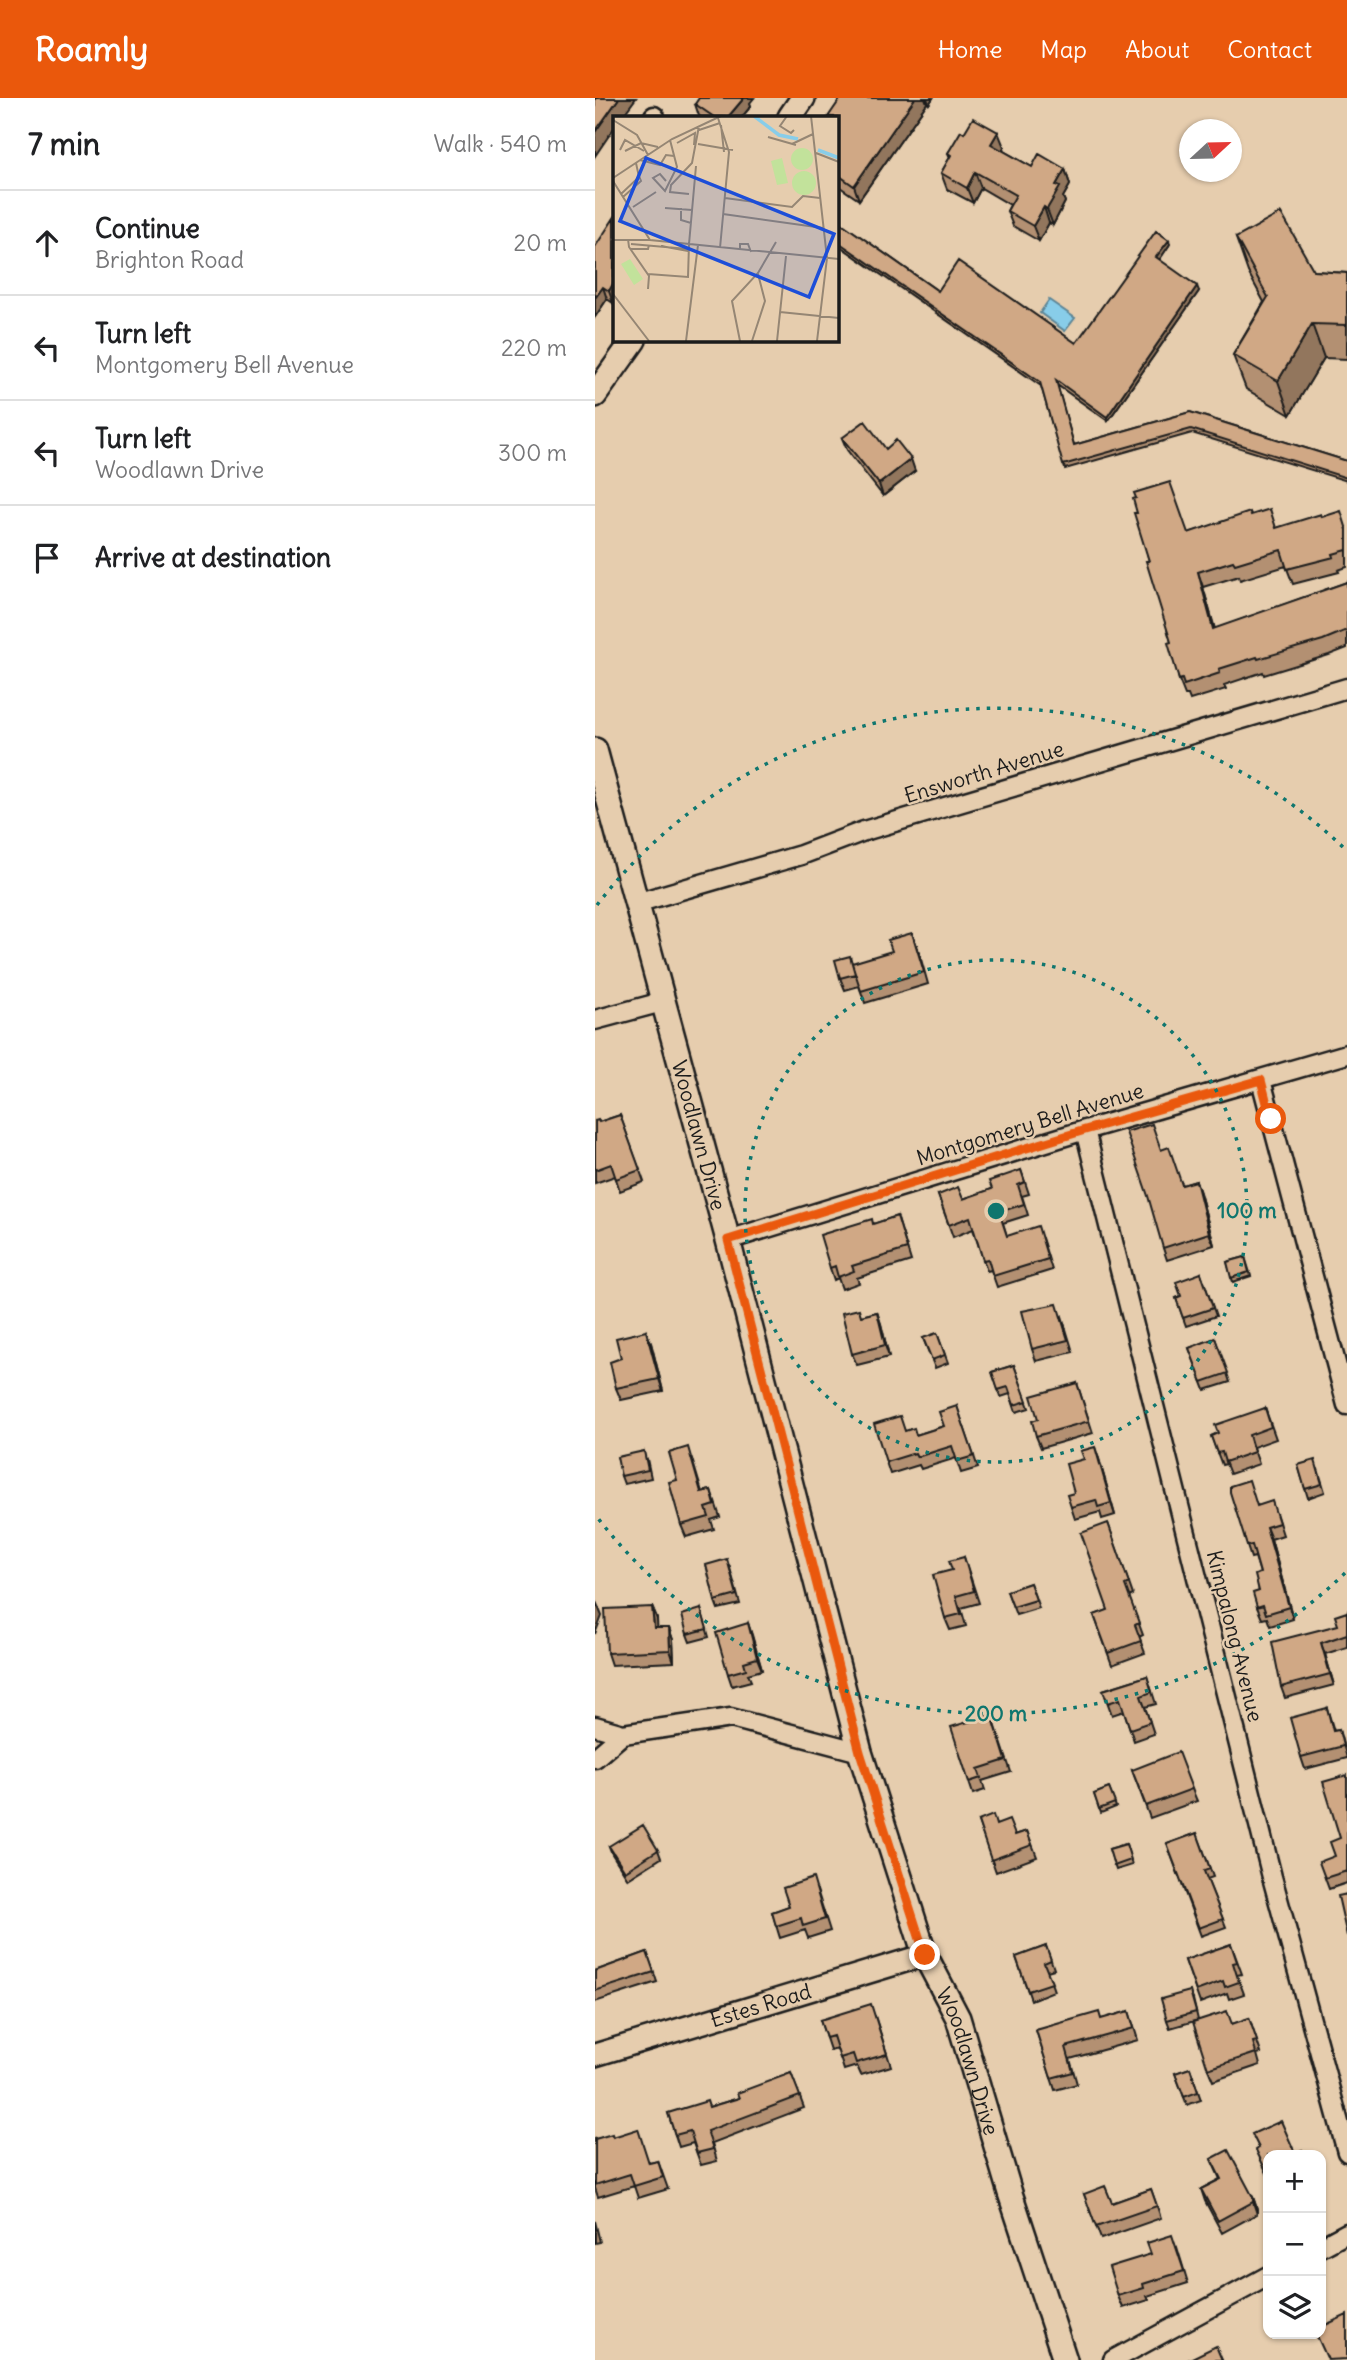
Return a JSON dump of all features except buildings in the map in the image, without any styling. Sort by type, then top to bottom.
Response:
[{"type":"main road","points":[[791,116],[803,98]]},
{"type":"main road","points":[[595,395],[633,341]]},
{"type":"main road","name":"Woodlawn Drive","points":[[595,750],[728,1240],[860,1752],[925,1955],[958,2018],[1010,2193],[1065,2360]]},
{"type":"street","name":"Ensworth Avenue","points":[[636,903],[800,855],[864,831],[1347,688]]},
{"type":"street","points":[[595,1020],[662,1002]]},
{"type":"street","name":"Montgomery Bell Avenue","points":[[728,1240],[1085,1130],[1347,1054]]},
{"type":"street","points":[[1261,1080],[1347,1405]]},
{"type":"street","name":"Kimpalong Avenue","points":[[1085,1130],[1272,1877],[1347,2152]]},
{"type":"street","points":[[595,1726],[623,1734],[731,1718],[860,1752]]},
{"type":"street","points":[[595,1758],[623,1734]]},
{"type":"street","name":"Estes Road","points":[[595,2055],[925,1955]]},
{"type":"street","points":[[1326,2244],[1347,2233]]},
{"type":"street","points":[[1113,2360],[1263,2279]]},
{"type":"water","points":[[1049,300],[1075,318],[1065,331],[1040,313]]},
{"type":"route","points":[[925,1955],[860,1752],[728,1240],[1085,1130],[1261,1080],[1271,1119]]}]
